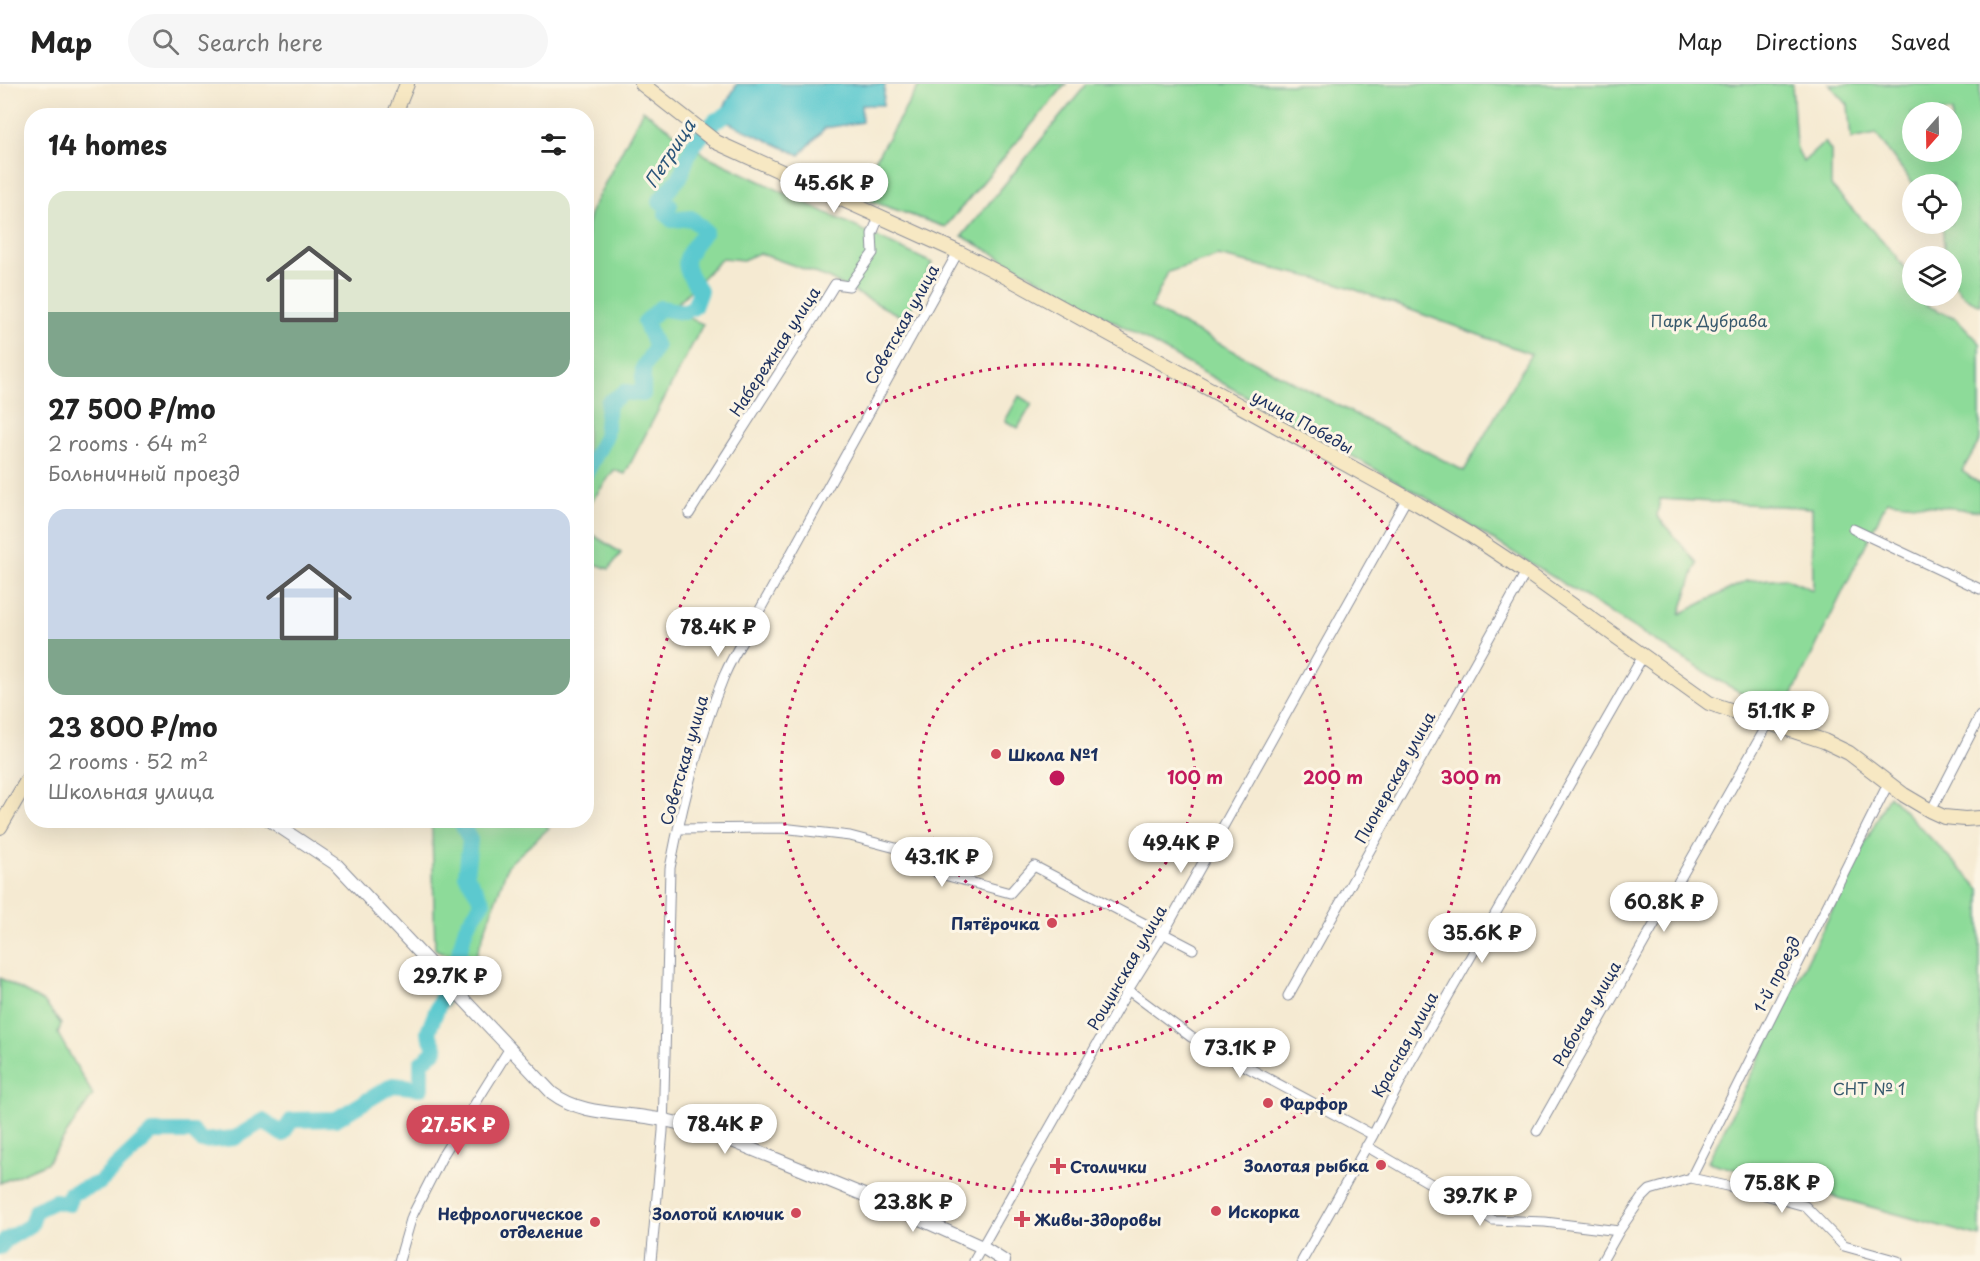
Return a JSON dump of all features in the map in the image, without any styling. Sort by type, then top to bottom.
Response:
[{"type":"main road","points":[[397,108],[407,84]]},
{"type":"main road","name":"улица Победы","points":[[642,84],[717,142],[958,252],[1103,329],[1407,498],[1469,534],[1526,572],[1709,703],[1824,741],[1850,753],[1888,784],[1931,812],[1944,817],[1980,818]]},
{"type":"main road","points":[[0,827],[24,786]]},
{"type":"street","name":"Набережная улица","points":[[690,514],[735,438],[796,349],[835,284],[849,286],[873,253],[872,234],[879,217]]},
{"type":"street","name":"Советская улица","points":[[651,1261],[663,1120],[670,868],[678,829],[710,714],[725,674],[958,252]]},
{"type":"street","name":"Рощинская улица","points":[[974,1261],[1128,990],[1163,934],[1407,498]]},
{"type":"street","points":[[1853,529],[1980,589]]},
{"type":"street","name":"Пионерская улица","points":[[1288,996],[1526,572]]},
{"type":"street","name":"Красная улица","points":[[1302,1261],[1411,1061],[1643,656]]},
{"type":"street","points":[[1931,812],[1980,716]]},
{"type":"street","name":"Рабочая улица","points":[[1537,1131],[1768,722]]},
{"type":"street","name":"1-й проезд","points":[[1691,1178],[1888,784]]},
{"type":"street","points":[[281,828],[337,865],[552,1093],[570,1105],[688,1125],[725,1138],[891,1206],[982,1247],[1004,1261]]},
{"type":"street","points":[[678,829],[782,828],[850,836],[930,857],[937,873],[1010,893],[1034,866],[1193,949]]},
{"type":"street","points":[[1128,990],[1191,1037],[1372,1135]]},
{"type":"street","points":[[399,1261],[412,1216],[443,1155],[510,1048]]},
{"type":"street","points":[[1366,1146],[1493,1220],[1545,1222],[1619,1231]]},
{"type":"street","points":[[1602,1261],[1619,1231],[1650,1190],[1691,1178],[1805,1206],[1844,1246],[1898,1261]]},
{"type":"green space","points":[[920,84],[1066,84],[945,227],[854,195]]},
{"type":"green space","name":"Парк Дубрава","points":[[1087,84],[1792,84],[1796,146],[1803,162],[1825,142],[1831,151],[1831,186],[1902,264],[1902,306],[1927,306],[1956,318],[1980,343],[1980,440],[1962,471],[1980,484],[1980,511],[1887,501],[1783,714],[1721,682],[1428,499],[962,236]],"holes":[[[1218,256],[1337,283],[1531,354],[1464,471],[1151,308],[1168,272]],[[1660,499],[1812,508],[1813,590],[1785,578],[1746,581],[1680,614],[1697,563],[1657,516]]]},
{"type":"green space","points":[[1829,84],[1980,84],[1980,305],[1962,294],[1962,246],[1944,246],[1943,234],[1962,234],[1962,174],[1906,174],[1876,134],[1851,139],[1848,105]]},
{"type":"green space","points":[[643,110],[707,156],[932,263],[906,319],[826,277],[759,253],[743,260],[722,258],[671,310],[703,324],[625,474],[614,470],[594,498],[594,204]]},
{"type":"green space","points":[[1019,396],[1032,404],[1018,428],[1005,421]]},
{"type":"green space","points":[[594,536],[621,553],[609,569],[594,564]]},
{"type":"green space","name":"СНТ № 1","points":[[1889,795],[1980,889],[1980,1237],[1708,1162]]},
{"type":"green space","points":[[431,828],[549,828],[508,865],[472,967],[435,949]]},
{"type":"green space","points":[[0,978],[44,1002],[61,1024],[58,1034],[93,1095],[47,1163],[0,1183]]},
{"type":"water","points":[[737,84],[885,84],[883,105],[861,105],[862,122],[825,128],[800,155],[718,118]]},
{"type":"waterway","name":"Петрица","points":[[594,458],[605,437],[608,403],[625,392],[643,394],[643,368],[656,347],[645,322],[660,308],[684,312],[694,307],[700,291],[689,273],[686,260],[705,231],[691,218],[672,220],[666,213],[670,205],[659,201],[680,177],[693,145],[716,120],[772,84]]},
{"type":"waterway","name":"Петрица","points":[[456,964],[466,927],[483,902],[466,875],[470,840],[464,828]]},
{"type":"waterway","name":"Петрица","points":[[0,1247],[6,1240],[31,1225],[36,1210],[55,1201],[69,1204],[70,1194],[99,1183],[153,1132],[193,1132],[202,1141],[235,1138],[263,1121],[282,1134],[292,1120],[336,1119],[393,1085],[421,1088],[421,1063],[436,1050],[428,1032],[441,999]]},
{"type":"place","name":"Школа №1","points":[[996,754]]},
{"type":"place","name":"Пятёрочка","points":[[1052,923]]},
{"type":"place","name":"Фарфор","points":[[1268,1103]]},
{"type":"place","name":"Золотая рыбка","points":[[1381,1165]]},
{"type":"place","name":"Столички","points":[[1058,1166]]},
{"type":"place","name":"Искорка","points":[[1216,1211]]},
{"type":"place","name":"Золотой ключик","points":[[796,1213]]},
{"type":"place","name":"Живы-Здоровы","points":[[1022,1219]]},
{"type":"place","name":"Нефрологическое отделение","points":[[595,1222]]}]
